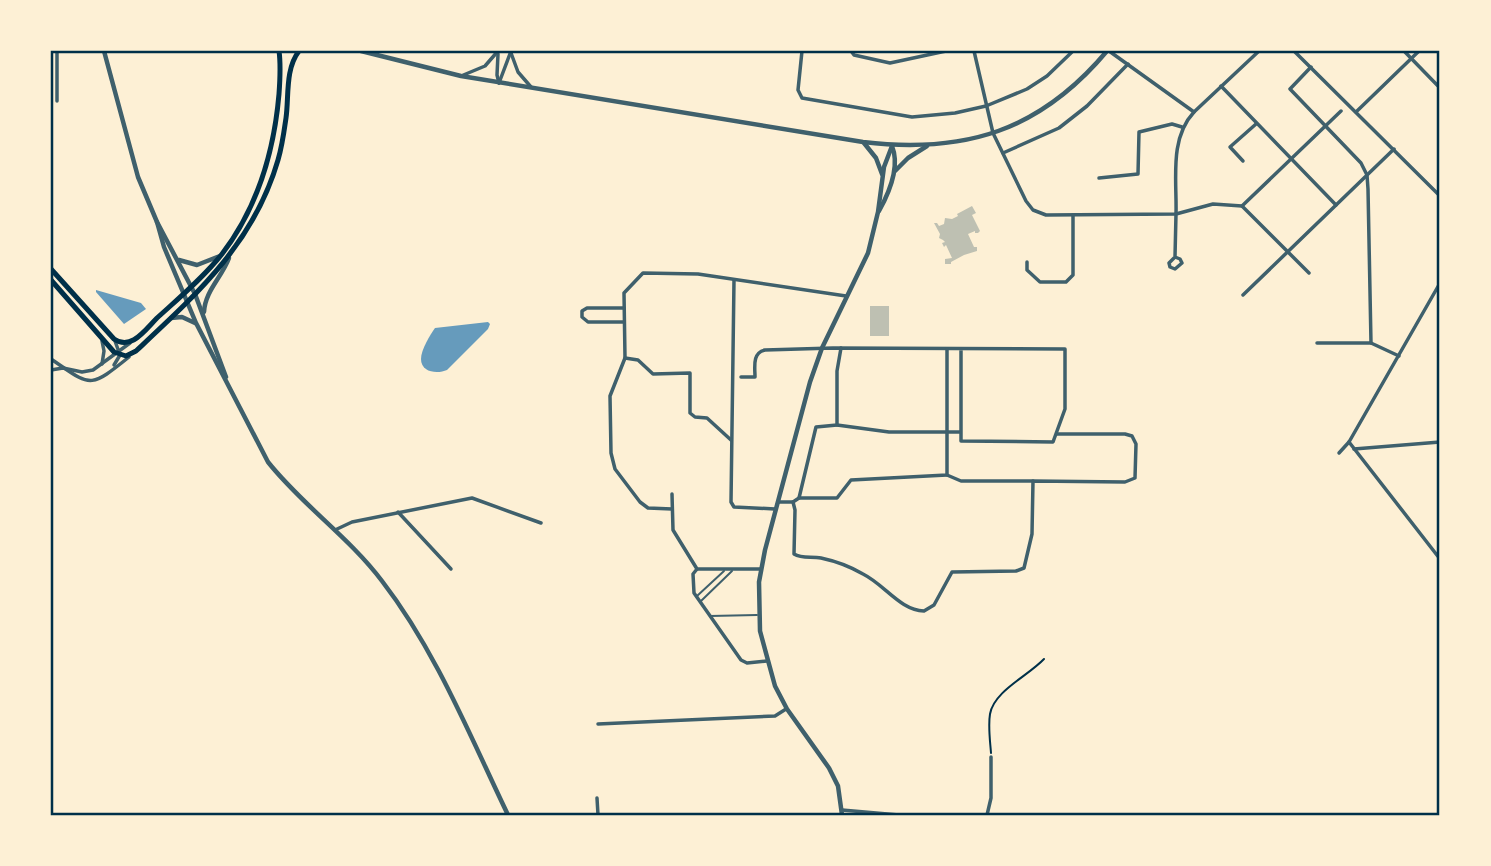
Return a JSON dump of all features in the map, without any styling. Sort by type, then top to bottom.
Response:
[{"type":"main road","points":[[51,269],[114,339],[122,343],[133,341],[221,255],[247,215],[266,167],[277,115],[279,51]]},
{"type":"main road","points":[[51,280],[118,354],[131,355],[229,258],[256,215],[274,173],[283,138],[295,51]]},
{"type":"street","points":[[57,51],[57,101]]},
{"type":"street","points":[[104,51],[138,177],[157,222],[195,294],[228,385]]},
{"type":"street","points":[[364,51],[461,76],[532,89],[892,146],[957,143],[993,133],[1050,105],[1078,83],[1108,51],[1194,112]]},
{"type":"street","points":[[461,76],[485,66],[499,51]]},
{"type":"street","points":[[499,51],[496,75],[499,82]]},
{"type":"street","points":[[802,51],[798,90],[806,99],[912,117],[955,113],[1008,98],[1037,83],[1073,51]]},
{"type":"street","points":[[850,51],[854,55],[890,63],[946,51]]},
{"type":"street","points":[[974,51],[993,133],[1033,210],[1046,215],[1176,214],[1213,204],[1242,206],[1309,273]]},
{"type":"street","points":[[1175,257],[1177,144],[1182,127],[1194,112],[1259,51]]},
{"type":"street","points":[[1294,51],[1440,197]]},
{"type":"street","points":[[1404,51],[1440,88]]},
{"type":"street","points":[[1356,112],[1419,51]]},
{"type":"street","points":[[499,82],[511,52]]},
{"type":"street","points":[[511,52],[518,72],[532,89]]},
{"type":"street","points":[[1003,153],[1059,128],[1087,106],[1128,64]]},
{"type":"street","points":[[1311,67],[1290,89],[1361,163],[1367,174],[1371,343]]},
{"type":"street","points":[[1221,86],[1336,205]]},
{"type":"street","points":[[1242,206],[1341,111]]},
{"type":"street","points":[[1099,178],[1138,174],[1139,131],[1172,124],[1182,127]]},
{"type":"street","points":[[1243,161],[1230,147],[1256,124]]},
{"type":"street","points":[[863,142],[876,158],[882,176]]},
{"type":"street","points":[[878,212],[896,160],[892,146]]},
{"type":"street","points":[[892,146],[882,176],[878,212],[868,253],[822,348],[810,382],[761,569],[758,614],[775,686],[787,709],[829,768],[838,786],[842,813],[899,815]]},
{"type":"street","points":[[893,174],[908,158],[927,146]]},
{"type":"street","points":[[1243,295],[1394,149]]},
{"type":"street","points":[[1027,262],[1027,270],[1040,282],[1066,282],[1073,275],[1073,215]]},
{"type":"street","points":[[157,222],[186,302],[268,462],[283,482],[382,580],[425,646],[508,815]]},
{"type":"street","points":[[178,260],[197,265],[221,255]]},
{"type":"street","points":[[204,316],[207,296],[229,258]]},
{"type":"street","points":[[672,509],[648,508],[640,502],[615,469],[611,453],[610,396],[625,358],[624,293],[643,273],[691,274],[848,297]]},
{"type":"street","points":[[734,280],[731,502],[734,507],[775,509]]},
{"type":"street","points":[[1339,453],[1349,442],[1440,283]]},
{"type":"street","points":[[624,308],[587,308],[582,314],[584,321],[588,322],[624,322]]},
{"type":"street","points":[[168,319],[182,317],[196,323]]},
{"type":"street","points":[[101,337],[104,351],[101,366]]},
{"type":"street","points":[[111,370],[118,354],[114,339]]},
{"type":"street","points":[[51,370],[63,368],[88,372],[101,366],[133,341]]},
{"type":"street","points":[[1317,344],[1371,343],[1399,356]]},
{"type":"street","points":[[741,377],[755,377],[756,356],[760,351],[822,348],[1065,349],[1065,409],[1053,442],[961,441],[961,350]]},
{"type":"street","points":[[836,425],[837,371],[841,348]]},
{"type":"street","points":[[947,349],[947,475]]},
{"type":"street","points":[[51,359],[75,377],[86,381],[98,379],[131,355]]},
{"type":"street","points":[[625,358],[638,360],[653,373],[690,373],[691,413],[695,417],[707,418],[732,441]]},
{"type":"street","points":[[799,498],[816,427],[836,425],[889,432],[960,432]]},
{"type":"street","points":[[778,502],[793,502],[799,498],[837,498],[848,481],[947,475],[961,481],[1125,482],[1135,478],[1136,440],[1129,435],[1056,434]]},
{"type":"street","points":[[1349,442],[1440,559]]},
{"type":"street","points":[[1354,449],[1440,442]]},
{"type":"street","points":[[793,502],[793,552],[796,556],[818,557],[849,568],[880,584],[892,598],[911,608],[924,611],[934,605],[952,572],[1016,571],[1024,568],[1032,534],[1033,481]]},
{"type":"street","points":[[672,494],[673,530],[697,569]]},
{"type":"street","points":[[334,531],[352,522],[472,498],[541,523]]},
{"type":"street","points":[[398,512],[451,569]]},
{"type":"street","points":[[761,569],[697,569],[693,574],[693,588],[741,660],[747,663],[767,661]]},
{"type":"street","points":[[598,724],[775,716],[787,709]]},
{"type":"street","points":[[987,815],[991,798],[991,757]]},
{"type":"street","points":[[597,799],[598,815]]},
{"type":"lane","points":[[696,596],[727,568]]},
{"type":"lane","points":[[700,602],[736,568]]},
{"type":"lane","points":[[710,616],[744,617],[758,614]]},
{"type":"path","points":[[991,757],[990,716],[996,700],[1044,659]]},
{"type":"water","points":[[96,290],[141,303],[146,309],[124,324]]},
{"type":"water","points":[[488,322],[488,329],[447,370],[435,372],[424,367],[422,351],[435,328]]},
{"type":"building","points":[[972,206],[976,213],[972,215],[980,231],[968,234],[977,251],[964,255],[951,264],[945,264],[945,259],[952,258],[946,245],[944,247],[942,243],[945,242],[939,238],[940,234],[934,223],[939,226],[944,224],[945,218],[952,219]]},
{"type":"building","points":[[870,306],[889,306],[889,336],[870,336]]}]
